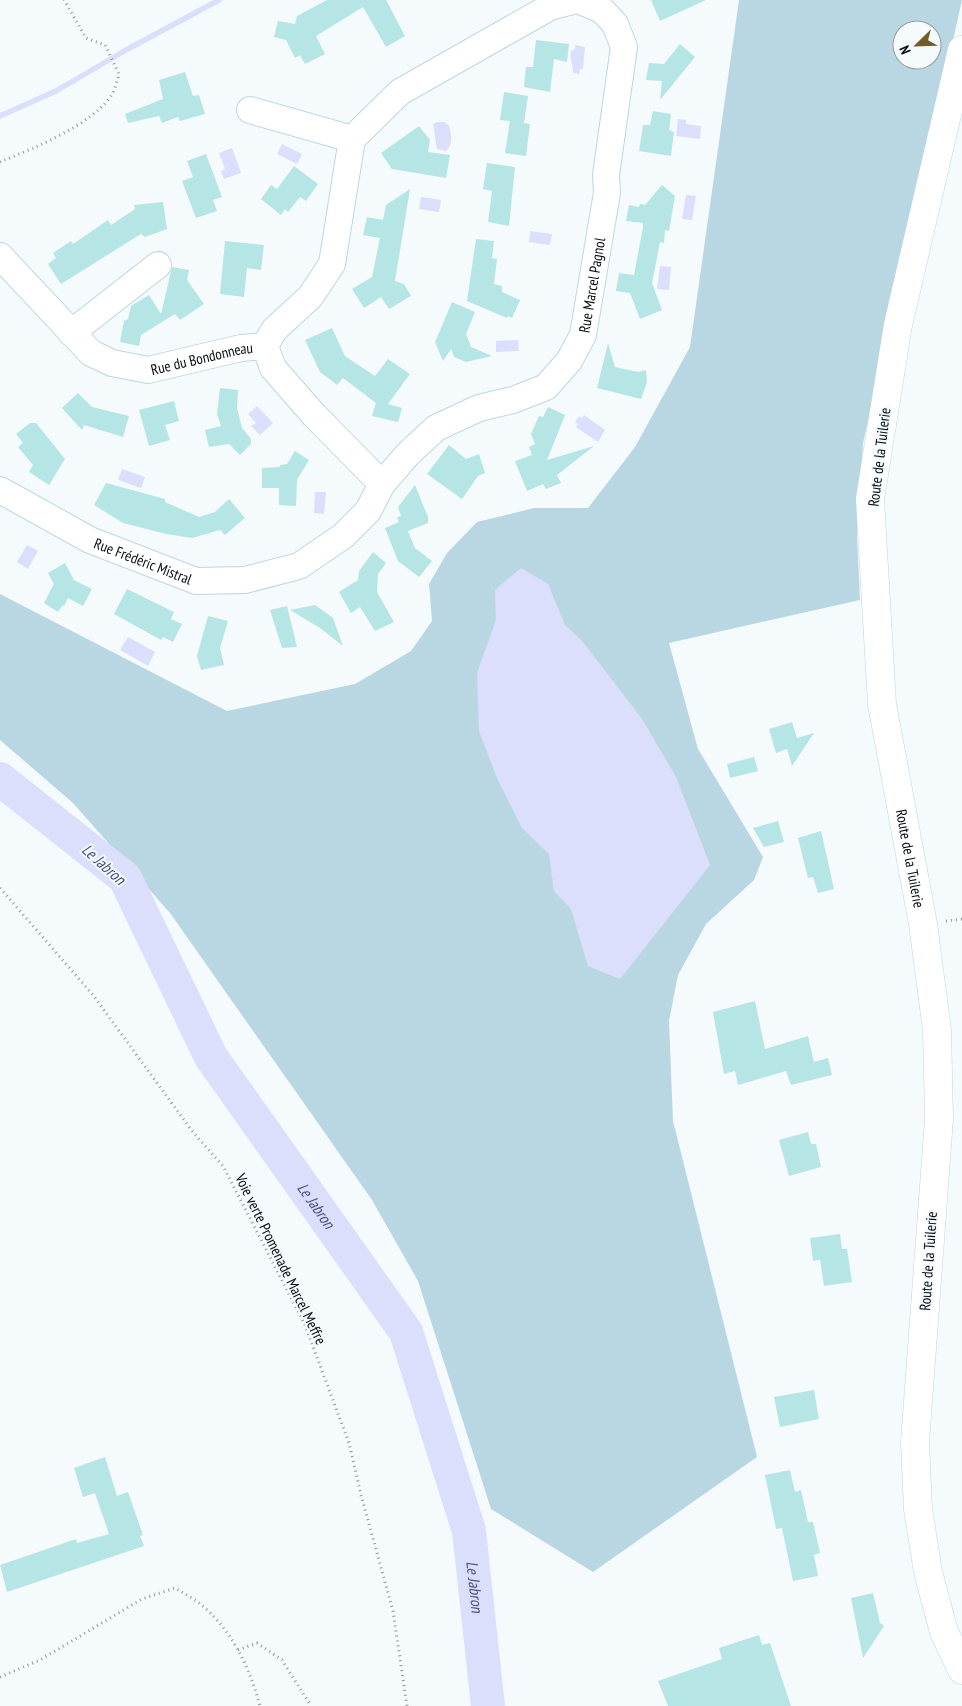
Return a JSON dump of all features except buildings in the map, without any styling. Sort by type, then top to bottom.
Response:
[{"type":"main road","name":"Route de la Tuilerie","points":[[962,50],[898,325],[870,498],[882,704],[923,924],[939,1056],[939,1119],[915,1442],[918,1509],[928,1572],[944,1632],[962,1670]]},
{"type":"street","name":"Rue Marcel Pagnol","points":[[352,139],[400,92],[550,8],[577,0],[602,10],[615,24],[624,47],[606,175],[607,193],[583,335],[569,361],[546,387],[513,400],[479,408],[436,428],[408,454],[382,484]]},
{"type":"street","points":[[250,110],[352,139],[332,264],[310,297],[274,330],[265,346]]},
{"type":"street","name":"Rue du Bondonneau","points":[[0,256],[91,353],[112,363],[148,370],[241,348],[265,346],[273,368],[314,415],[382,484]]},
{"type":"street","points":[[71,333],[158,265]]},
{"type":"street","name":"Rue Frédéric Mistral","points":[[0,490],[90,540],[196,581],[244,580],[299,566],[343,536],[368,511],[382,484]]},
{"type":"path","points":[[0,162],[58,136],[99,110],[113,94],[119,74],[105,45],[86,38],[64,0]]},
{"type":"path","name":"Voie verte Promenade Marcel Meffre","points":[[0,888],[93,994],[192,1131],[223,1166],[305,1325],[350,1443],[361,1495],[393,1611],[407,1706]]},
{"type":"path","points":[[0,1677],[40,1660],[142,1599],[175,1588],[204,1606],[232,1637],[253,1678],[260,1706]]},
{"type":"path","points":[[238,1650],[257,1643],[282,1660],[311,1706]]},
{"type":"shaded area","points":[[739,0],[962,0],[863,443],[857,536],[860,600],[669,643],[698,749],[763,857],[754,880],[706,924],[678,975],[669,1021],[673,1121],[757,1457],[593,1572],[491,1509],[418,1281],[372,1200],[170,913],[73,803],[0,740],[0,594],[227,711],[355,684],[411,651],[432,621],[429,584],[447,553],[477,522],[534,508],[588,508],[635,447],[690,347]]},
{"type":"shaded area","points":[[575,45],[585,47],[583,69],[580,69],[579,74],[573,73],[571,51],[575,49]]},
{"type":"shaded area","points":[[678,119],[686,120],[686,124],[701,126],[700,139],[676,136]]},
{"type":"shaded area","points":[[444,122],[449,126],[451,143],[446,151],[437,149],[433,124]]},
{"type":"shaded area","points":[[282,144],[302,154],[297,164],[277,154]]},
{"type":"shaded area","points":[[232,148],[241,173],[224,179],[221,171],[225,169],[219,153]]},
{"type":"shaded area","points":[[686,195],[696,196],[692,220],[682,219]]},
{"type":"shaded area","points":[[421,197],[441,200],[439,212],[419,209]]},
{"type":"shaded area","points":[[530,231],[552,234],[550,245],[529,242]]},
{"type":"shaded area","points":[[660,266],[671,267],[669,290],[657,289]]},
{"type":"shaded area","points":[[518,340],[519,351],[496,352],[496,341]]},
{"type":"shaded area","points":[[257,406],[273,423],[260,435],[251,426],[256,423],[248,414]]},
{"type":"shaded area","points":[[584,415],[605,430],[598,442],[576,427],[578,424],[575,422],[579,416],[582,418]]},
{"type":"shaded area","points":[[122,469],[145,477],[141,488],[118,480]]},
{"type":"shaded area","points":[[315,492],[326,492],[324,514],[314,513]]},
{"type":"shaded area","points":[[27,545],[38,551],[28,569],[17,562]]},
{"type":"shaded area","points":[[521,568],[548,584],[565,625],[583,642],[642,719],[676,777],[710,865],[620,979],[588,966],[571,909],[554,891],[549,854],[522,828],[497,778],[479,731],[477,673],[496,620],[495,590]]},
{"type":"shaded area","points":[[128,637],[155,652],[148,666],[120,650]]},
{"type":"waterway","points":[[0,116],[56,91],[126,50],[219,0]]},
{"type":"waterway","name":"Le Jabron","points":[[0,779],[125,878],[211,1057],[406,1332],[469,1531],[488,1706]]}]
